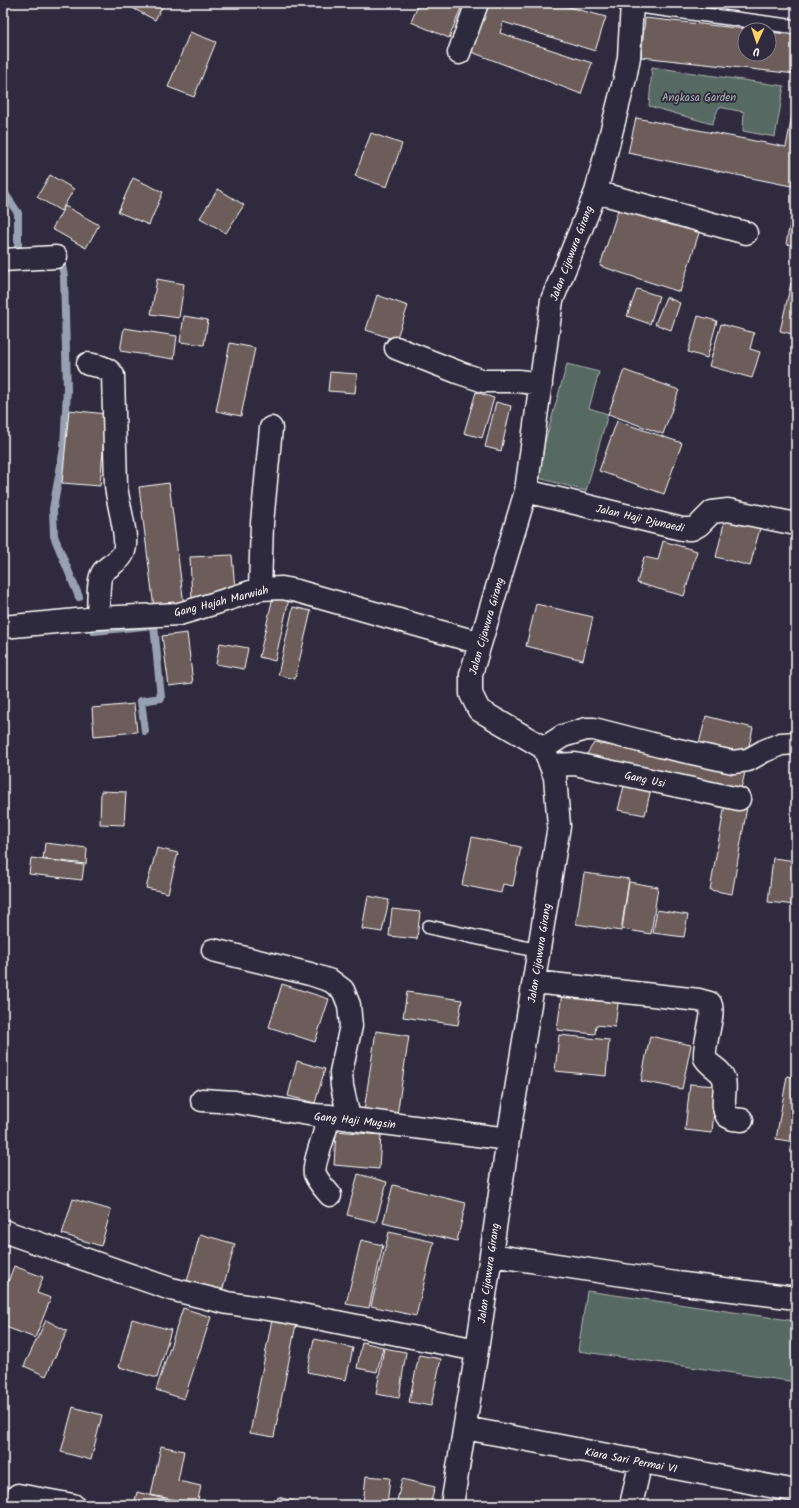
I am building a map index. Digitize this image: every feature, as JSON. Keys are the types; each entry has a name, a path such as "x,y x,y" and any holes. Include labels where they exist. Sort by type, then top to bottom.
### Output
{"street":[{"path":"459,53 477,3"},
{"name":"Jalan Cijawura Girang","path":"452,1505 477,1350 508,1139 559,826 555,777 548,757 479,710 471,694 471,674 526,491 552,300 596,192 625,78 629,57 629,4"},
{"path":"596,192 746,233"},
{"path":"3,260 56,257"},
{"path":"396,348 484,381 518,381 541,384"},
{"path":"88,364 106,368 113,375 117,500 126,540 124,552 120,558 107,568 100,577 98,618"},
{"path":"260,589 262,523 271,428"},
{"name":"Jalan Haji Djunaedi","path":"526,491 682,529 692,528 699,525 712,512 721,510 728,510 796,524"},
{"name":"Gang Hajah Marwiah","path":"3,627 98,618 179,614 260,589 282,588 480,643"},
{"path":"548,757 563,736 586,729 594,729 660,746 733,762 748,760 781,744 796,742"},
{"name":"Gang Usi","path":"548,757 738,799"},
{"path":"213,950 310,974 331,981 343,990 349,1005 351,1026 341,1072 342,1086 339,1117 328,1127 316,1164 315,1173 318,1180 330,1195"},
{"path":"534,982 668,996 710,1003 712,1006 712,1013 705,1048 705,1058 722,1074 724,1080 724,1105 727,1116 733,1119 742,1120"},
{"name":"Gang Haji Mugsin","path":"202,1100 235,1102 314,1115 508,1139"},
{"path":"3,1231 172,1290 228,1303 287,1312 477,1350"},
{"path":"491,1255 669,1282 796,1298"},
{"name":"Kiara Sari Permai VI","path":"465,1428 796,1491"},
{"path":"631,1505 641,1461"},
{"path":"18,1495 72,1505"}],"lane":[{"path":"629,4 796,27"},
{"path":"429,927 539,951"}],"green space":[{"name":"Angkasa Garden","path":"652,67 784,86 775,137 743,131 744,112 719,107 712,124 649,106"},
{"path":"567,364 599,372 589,408 608,414 586,491 535,477"},
{"path":"587,1291 796,1321 796,1382 578,1351"}],"building":[{"path":"123,3 164,3 155,20"},
{"path":"419,3 463,3 449,38 411,22"},
{"path":"485,3 554,3 606,17 595,51 503,22 500,33 592,63 581,94 469,51"},
{"path":"645,18 737,28 737,62 777,62 777,33 796,35 796,74 641,57"},
{"path":"190,32 216,42 194,97 168,87"},
{"path":"796,95 796,187 628,153 636,118 786,147"},
{"path":"371,133 402,144 387,187 355,176"},
{"path":"50,175 74,189 61,211 37,197"},
{"path":"133,178 163,192 149,225 118,212"},
{"path":"218,189 244,205 226,233 200,218"},
{"path":"796,192 796,246 786,244"},
{"path":"620,204 700,230 680,292 600,266"},
{"path":"65,206 99,225 86,248 52,229"},
{"path":"157,279 184,284 179,318 151,314"},
{"path":"791,283 796,284 796,335 780,331"},
{"path":"637,289 659,296 650,324 627,316"},
{"path":"377,295 408,306 396,340 366,330"},
{"path":"666,297 680,303 671,330 655,324"},
{"path":"184,316 208,320 204,345 180,342"},
{"path":"698,316 717,321 707,358 688,352"},
{"path":"721,324 754,333 750,349 760,352 752,378 709,366"},
{"path":"124,328 177,336 174,359 120,351"},
{"path":"230,343 255,348 241,416 216,411"},
{"path":"624,370 679,390 663,434 608,414"},
{"path":"330,372 357,374 355,393 328,391"},
{"path":"476,392 494,398 482,438 464,433"},
{"path":"496,402 511,406 501,451 485,447"},
{"path":"69,410 106,414 100,486 62,483"},
{"path":"617,421 682,443 664,494 599,471"},
{"path":"169,483 184,605 154,608 139,487"},
{"path":"725,519 760,528 750,566 716,557"},
{"path":"663,541 697,551 684,596 637,583 644,557 658,560"},
{"path":"232,555 235,589 192,600 190,557"},
{"path":"273,597 289,599 275,661 259,657"},
{"path":"536,604 593,617 583,660 526,646"},
{"path":"293,607 311,611 295,679 278,675"},
{"path":"187,633 193,683 169,686 162,636"},
{"path":"220,643 248,648 244,669 216,664"},
{"path":"134,704 137,732 94,736 92,708"},
{"path":"706,716 753,728 747,755 698,748"},
{"path":"594,743 746,768 741,789 586,755"},
{"path":"625,782 651,788 645,815 618,810"},
{"path":"101,791 126,792 124,825 100,824"},
{"path":"725,804 747,807 732,894 710,890"},
{"path":"472,837 521,847 513,886 503,884 501,893 462,885"},
{"path":"45,843 87,848 86,864 43,859"},
{"path":"157,848 178,853 168,893 146,888"},
{"path":"31,858 84,865 82,880 29,874"},
{"path":"773,858 796,861 796,905 768,902"},
{"path":"584,873 629,879 621,931 576,924"},
{"path":"629,882 658,887 651,934 622,929"},
{"path":"368,896 389,900 382,932 362,929"},
{"path":"392,909 420,912 417,939 389,936"},
{"path":"657,910 688,915 684,937 653,933"},
{"path":"282,984 329,999 315,1042 269,1027"},
{"path":"407,992 462,1000 458,1025 403,1017"},
{"path":"562,993 619,996 615,1027 596,1025 595,1034 557,1030"},
{"path":"376,1031 409,1036 397,1115 364,1110"},
{"path":"559,1035 609,1040 606,1076 555,1071"},
{"path":"650,1036 691,1045 682,1089 641,1081"},
{"path":"297,1061 325,1069 315,1103 288,1096"},
{"path":"787,1076 796,1078 795,1142 776,1139"},
{"path":"690,1084 716,1086 712,1133 685,1130"},
{"path":"336,1131 381,1135 379,1169 334,1165"},
{"path":"358,1174 387,1182 376,1222 347,1215"},
{"path":"393,1185 466,1203 457,1241 383,1223"},
{"path":"73,1199 111,1210 101,1246 62,1234"},
{"path":"389,1232 434,1242 416,1316 371,1306"},
{"path":"200,1234 235,1244 220,1299 185,1289"},
{"path":"361,1240 383,1245 369,1308 346,1304"},
{"path":"14,1266 43,1277 37,1293 51,1298 35,1338 3,1326 3,1295"},
{"path":"183,1308 211,1317 184,1399 156,1390"},
{"path":"273,1314 297,1319 274,1437 250,1433"},
{"path":"132,1319 171,1330 157,1378 119,1367"},
{"path":"46,1320 67,1331 46,1376 24,1366"},
{"path":"314,1339 353,1348 346,1380 307,1372"},
{"path":"362,1342 383,1347 377,1372 357,1368"},
{"path":"384,1348 406,1352 399,1398 376,1394"},
{"path":"419,1355 441,1359 431,1406 409,1402"},
{"path":"73,1407 102,1415 91,1460 61,1452"},
{"path":"161,1446 184,1451 178,1481 201,1486 197,1504 151,1495"},
{"path":"366,1476 390,1478 387,1505 363,1504"},
{"path":"402,1479 435,1487 430,1505 396,1505"},
{"path":"137,1492 173,1501 172,1505 134,1505"},
{"path":"3,1495 21,1499 19,1505 3,1505"},
{"path":"278,1497 309,1505 276,1505"}],"waterway":[{"path":"3,191 18,213 18,255 21,255"},
{"path":"60,256 64,276 67,389 64,448 53,509 54,536 79,597"},
{"path":"94,631 154,625 161,698 141,701 145,731"}]}
